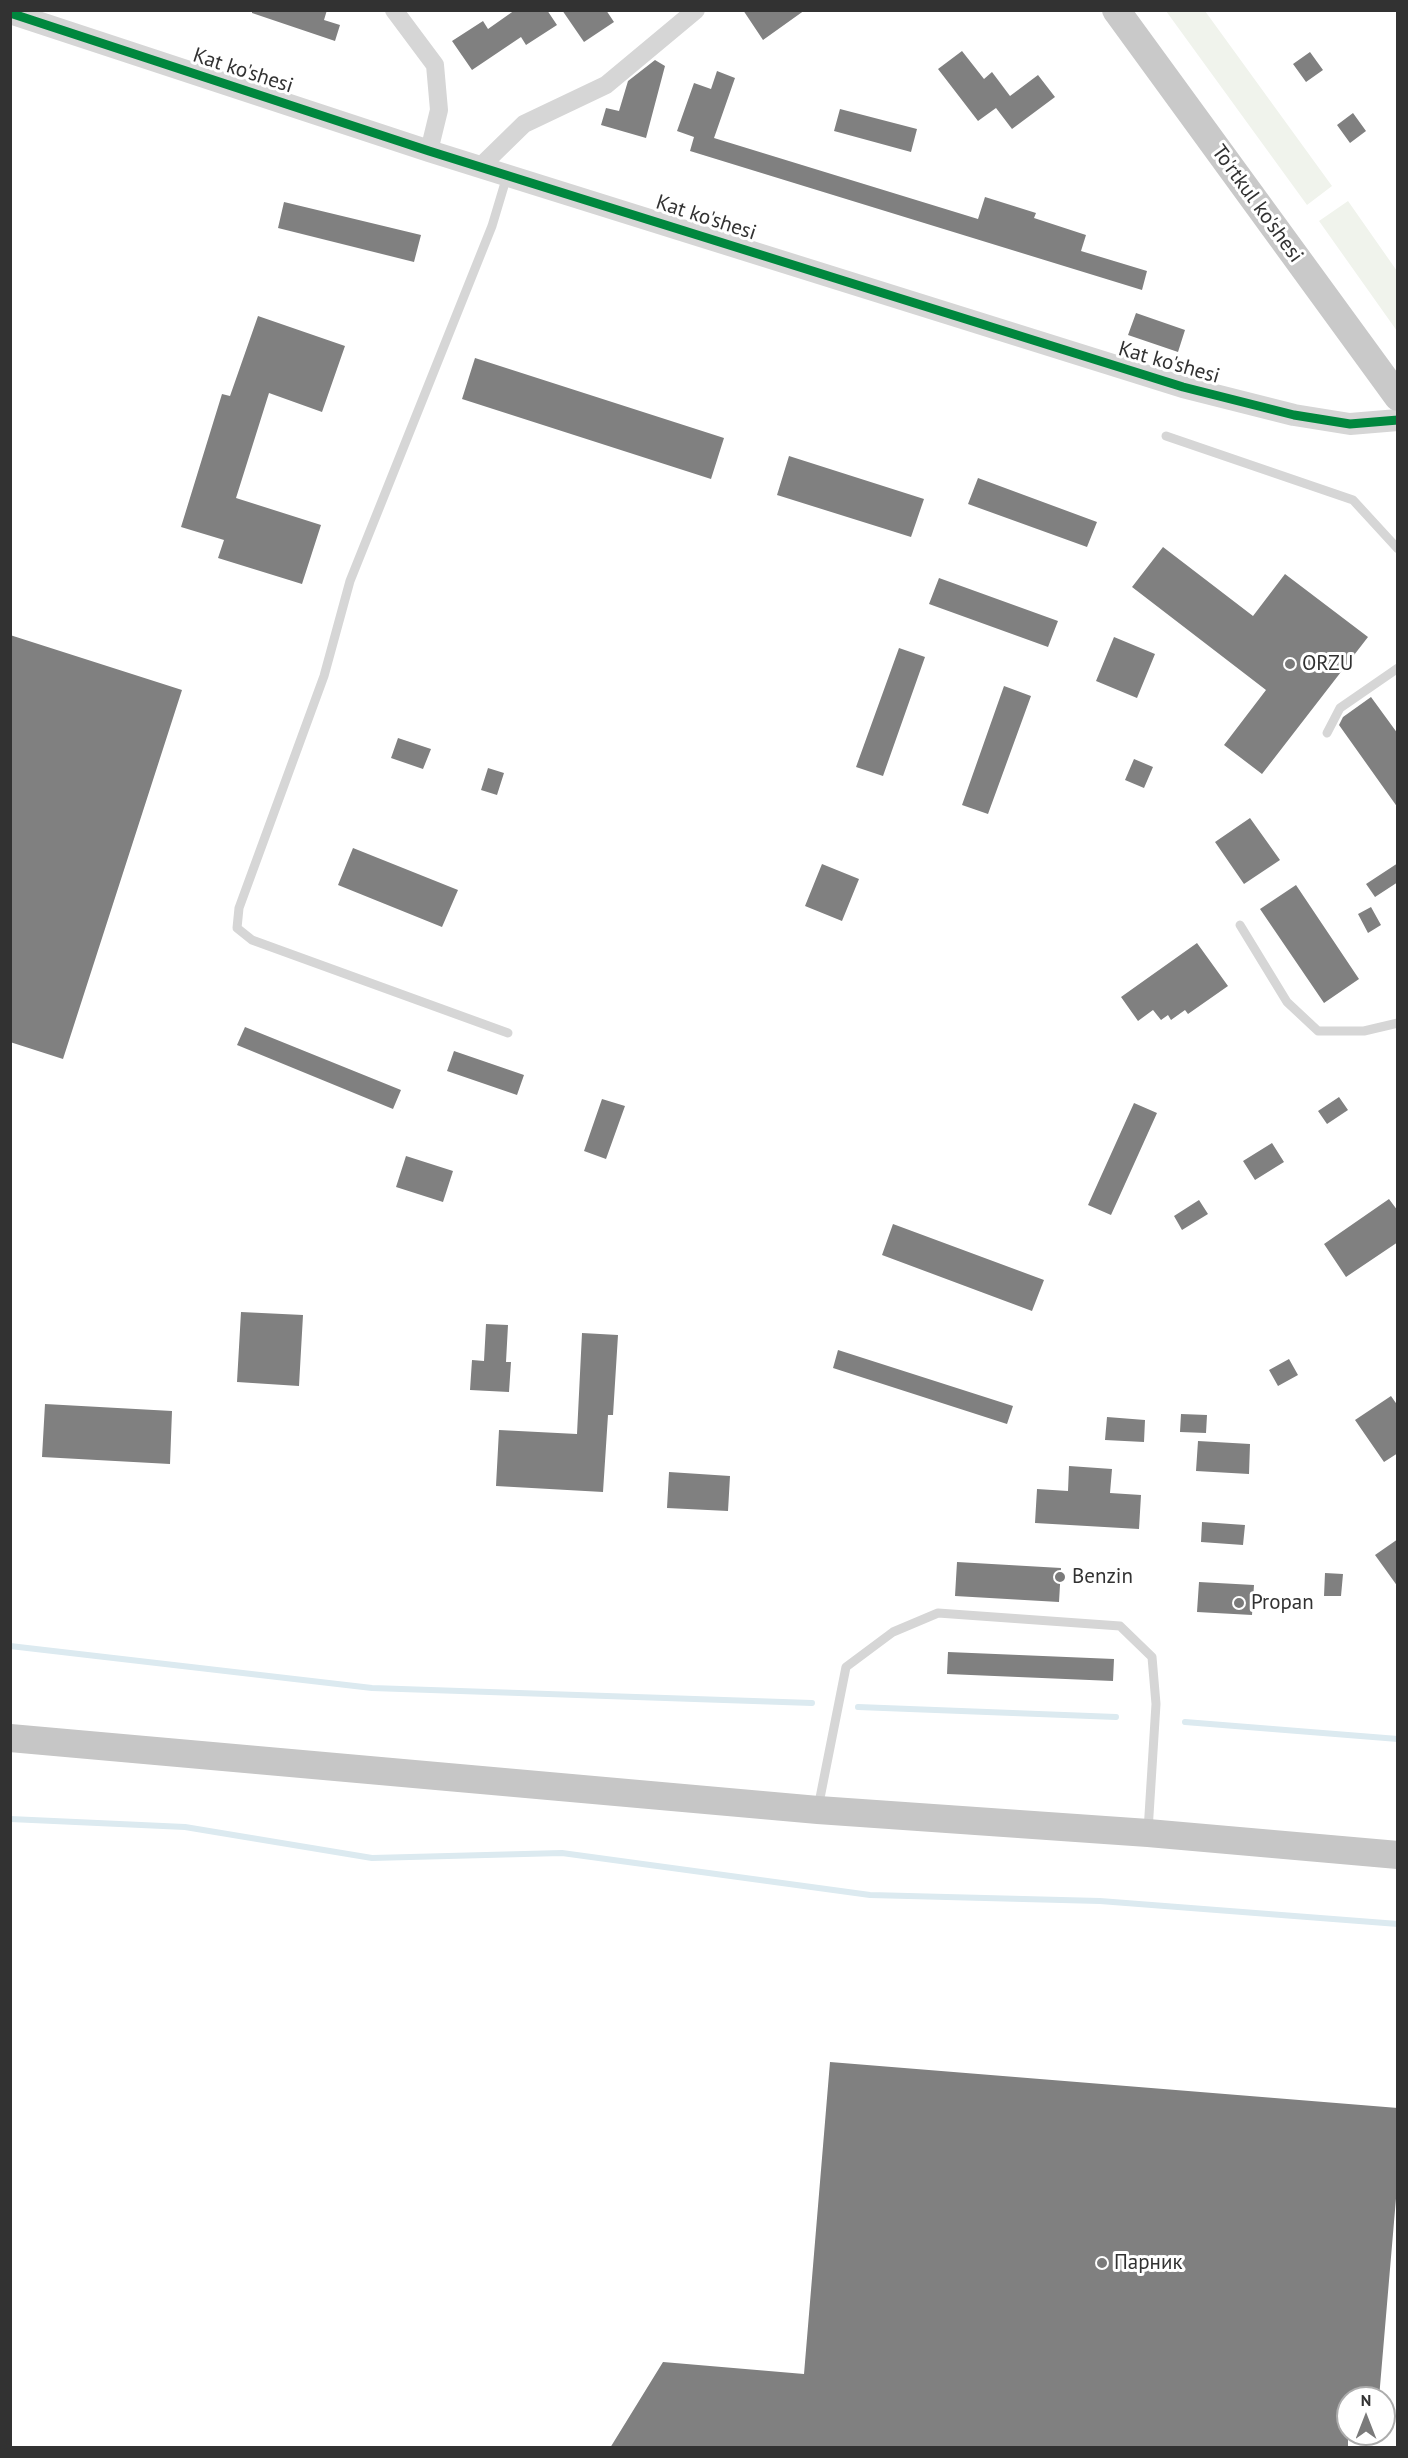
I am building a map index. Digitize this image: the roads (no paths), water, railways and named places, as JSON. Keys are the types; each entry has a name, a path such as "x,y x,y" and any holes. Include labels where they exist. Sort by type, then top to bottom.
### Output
{"highway":[{"path":"10,1738 818,1810 1148,1833 1398,1855"}],"main road":[{"name":"To'rtkul ko'shesi","path":"1116,10 1398,397"}],"street":[{"path":"394,10 435,65 439,110 429,151"},
{"name":"Kat ko'shesi","path":"10,13 429,151 1183,387 1294,415 1350,424 1398,420"},
{"path":"481,166 524,124 606,85 684,14"}],"lane":[{"path":"508,174 492,226 350,581 324,676 238,908 237,928 252,940 508,1033"},
{"path":"1166,436 1353,500 1398,549"},
{"path":"1327,733 1340,708 1398,668"},
{"path":"1240,925 1287,1002 1318,1031 1364,1031 1398,1023"},
{"path":"818,1810 846,1667 893,1632 938,1613 1120,1626 1152,1657 1156,1704 1148,1833"}],"waterway":[{"path":"10,1646 372,1688 812,1703"},
{"path":"858,1707 1116,1717"},
{"path":"1185,1722 1398,1739"},
{"path":"10,1819 185,1827 372,1858 562,1853 870,1895 1100,1901 1398,1924"}],"place":[{"name":"ORZU","path":"1290,664"},
{"name":"Benzin","path":"1060,1577"},
{"name":"Propan","path":"1239,1603"},
{"name":"Парник","path":"1102,2263"}]}
